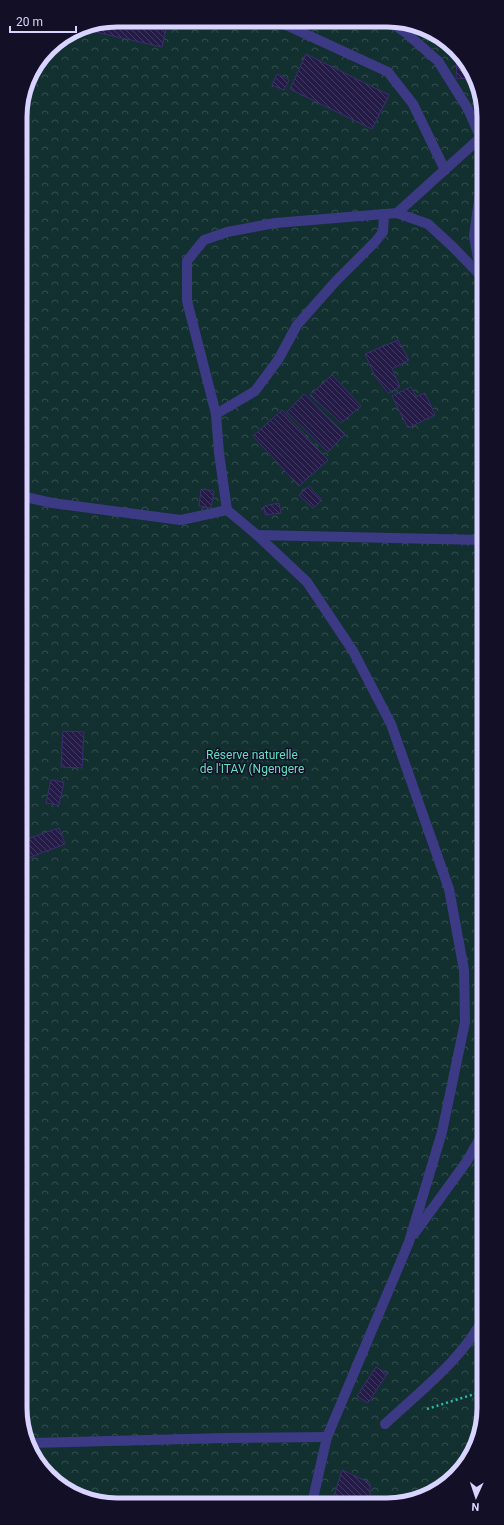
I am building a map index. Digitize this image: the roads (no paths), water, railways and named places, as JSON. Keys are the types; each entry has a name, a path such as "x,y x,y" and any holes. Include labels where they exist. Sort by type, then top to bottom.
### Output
{"street":[{"path":"290,27 388,72 413,104 445,170"},
{"path":"399,28 438,61 468,109 477,131"},
{"path":"397,214 477,141"},
{"path":"313,1498 327,1437 409,1242 442,1132 465,1022 464,970 449,889 391,724 353,651 307,582 257,535 227,510 219,454 216,414 187,301 187,261 204,240 227,232 275,223 397,214 428,224 453,246 477,272"},
{"path":"216,414 256,391 278,360 297,325 336,281 383,232 384,215"},
{"path":"477,217 474,236 477,252"},
{"path":"27,497 52,503 181,520 227,510"},
{"path":"257,535 477,540"},
{"path":"409,1242 477,1144"},
{"path":"385,1424 450,1363 477,1329"},
{"path":"34,1443 327,1437"}],"park label":[{"name":"Réserve naturelle de l'ITAV (Ngengere","path":"252,762"}]}
